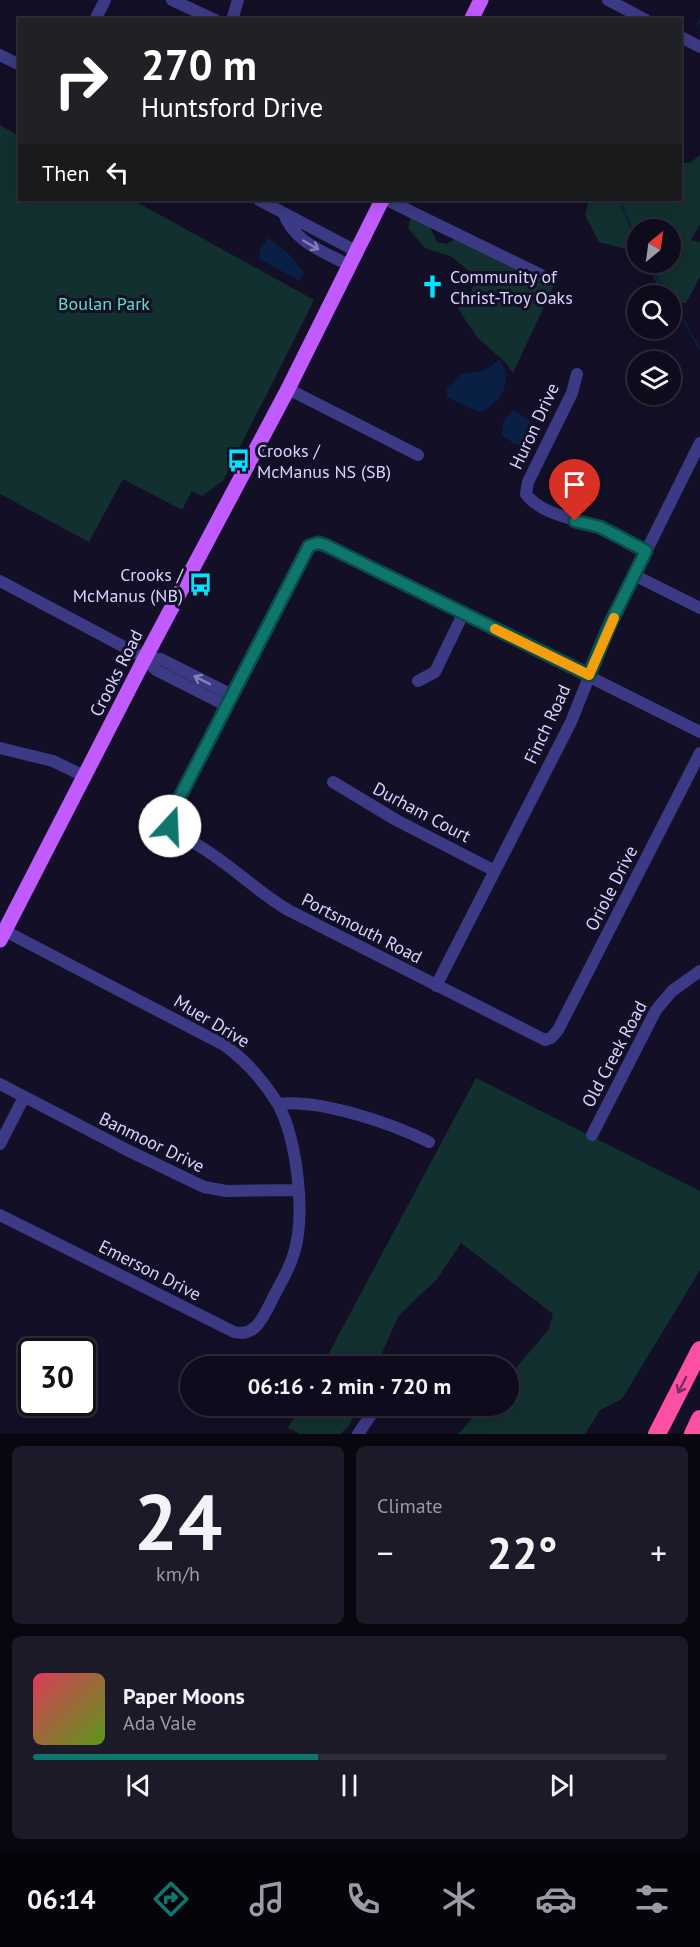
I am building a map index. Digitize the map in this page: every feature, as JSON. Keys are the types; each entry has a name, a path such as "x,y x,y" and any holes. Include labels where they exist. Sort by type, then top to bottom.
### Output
{"highway":[{"path":"657,1434 700,1350"},
{"path":"693,1434 700,1419"}],"main road":[{"path":"472,18 481,0"},
{"name":"Crooks Road","path":"2,935 145,658 288,389 381,201"}],"street":[{"path":"96,18 105,0"},
{"path":"172,0 211,18"},
{"path":"233,18 238,0"},
{"path":"608,0 642,18"},
{"path":"682,38 700,47"},
{"path":"0,55 18,64"},
{"path":"261,201 284,213 288,225 298,237 352,258"},
{"path":"389,201 541,275"},
{"name":"Huron Drive","path":"577,374 572,393 528,482 526,494 535,503 567,518 600,527 646,551"},
{"path":"288,389 418,455"},
{"name":"Finch Road","path":"436,986 571,722 589,675 634,575 700,443"},
{"path":"0,581 145,658 162,659 230,701 307,550 313,544 325,545 700,732"},
{"path":"634,575 700,608"},
{"path":"418,681 435,672 463,614"},
{"name":"Portsmouth Road","path":"230,701 170,816 170,826 176,833 221,860 279,905 542,1039 551,1038"},
{"path":"0,748 53,761 84,776"},
{"name":"Oriole Drive","path":"551,1038 558,1030 700,753"},
{"name":"Durham Court","path":"333,782 396,820 495,871"},
{"name":"Muer Drive","path":"2,935 224,1045 251,1066 266,1083 283,1113 294,1151 298,1190 298,1227 294,1252 273,1299"},
{"name":"Old Creek Road","path":"592,1135 656,1010 672,990 700,971"},
{"name":"Banmoor Drive","path":"0,1084 204,1187 226,1191 298,1190"},
{"path":"0,1144 24,1097"},
{"path":"278,1104 298,1103 346,1113 380,1122 429,1142"},
{"name":"Emerson Drive","path":"0,1215 234,1332 245,1333 255,1329 273,1299"},
{"path":"358,1434 370,1416"}],"green space":[{"name":"Boulan Park","path":"0,125 18,135 18,201 135,201 314,300 223,481 202,496 192,491 182,510 123,479 89,542 0,494"},
{"path":"700,155 700,224 691,240 700,242 700,277 686,303 681,303 681,285 658,285 651,273 681,273 681,219 627,219 627,249 599,242 585,215 589,201 682,201 682,163 690,163"},
{"path":"411,215 428,223 437,242 446,244 458,238 528,273 555,283 513,373 505,362 477,337 458,309 471,293 476,277 452,257 425,248 408,228"},
{"path":"476,1078 700,1191 700,1270 622,1399 600,1410 585,1434 458,1434 474,1416 519,1416 519,1364 549,1329 553,1314 461,1243 437,1279 399,1315 381,1356 327,1356"},
{"path":"295,1416 354,1416 349,1426 340,1434 300,1434 288,1428"}],"water":[{"path":"268,238 288,253 304,273 300,281 259,259 261,247"},
{"path":"499,359 504,367 506,383 494,404 479,412 447,397 447,388 461,374 477,372"},
{"path":"514,411 530,421 531,427 523,446 502,436 504,422"}],"waterway":[{"path":"697,25 700,21"},
{"path":"620,201 627,219"},
{"path":"654,273 662,285"},
{"path":"681,317 700,349"}],"slow traffic":[{"path":"495,629 589,675 614,618"}],"place":[{"name":"Community of Christ-Troy Oaks","path":"432,286"},
{"name":"Crooks / McManus NS (SB)","path":"239,460"},
{"name":"Crooks / McManus (NB)","path":"201,584"}],"route":[{"path":"170,826 170,816 309,546 318,543 325,545 589,675 611,622 646,551 600,527 575,521"}]}
